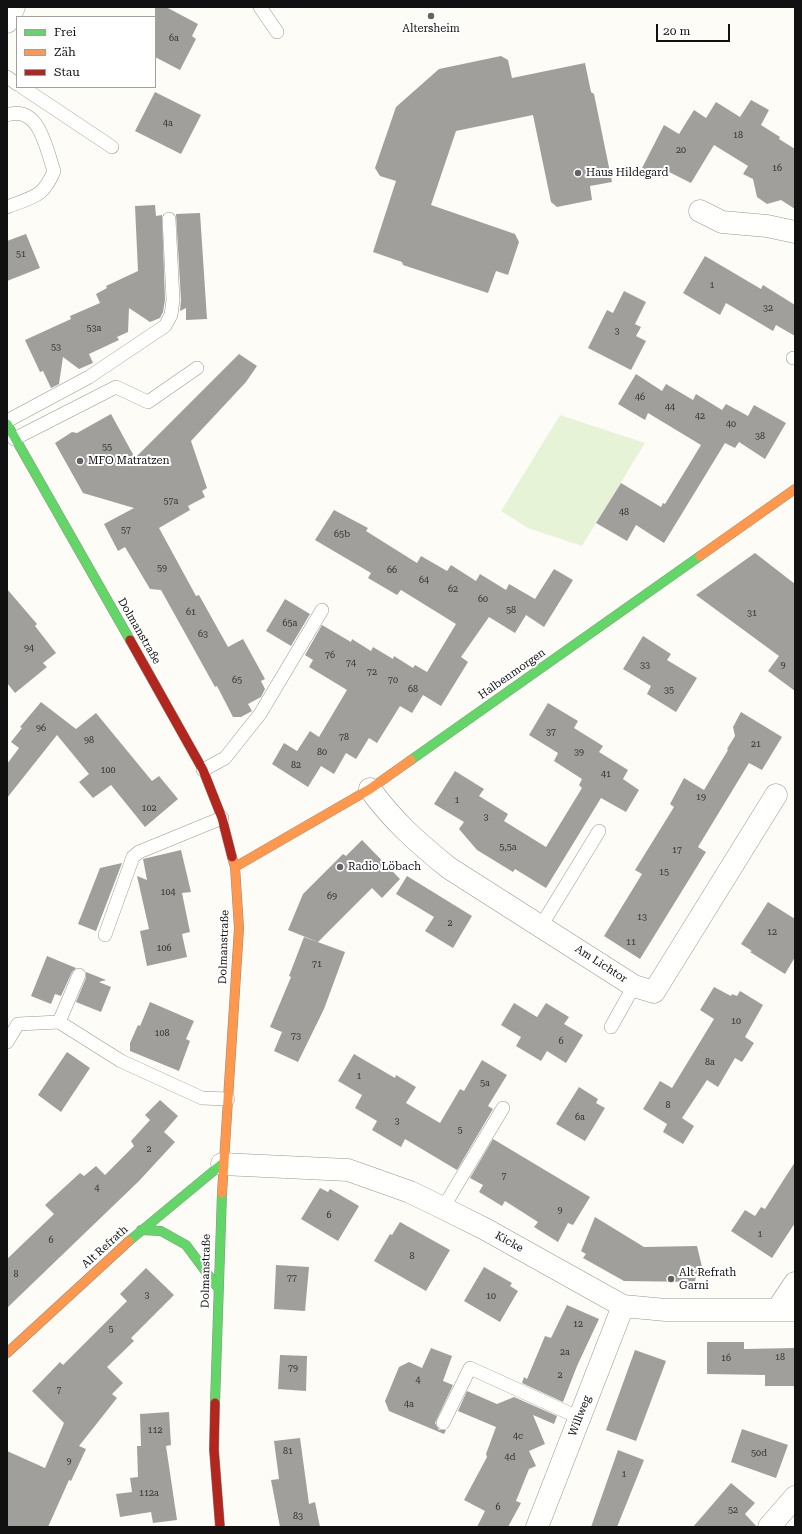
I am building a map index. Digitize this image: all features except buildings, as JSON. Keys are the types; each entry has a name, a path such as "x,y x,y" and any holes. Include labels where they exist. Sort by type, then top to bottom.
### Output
{"main road":[{"name":"Dolmanstraße","path":"7,424 14,439 203,770 222,818 235,867 239,928 228,1099 222,1164 214,1450 220,1527"},
{"name":"Halbenmorgen","path":"235,867 370,789 795,489"},
{"name":"Alt Refrath","path":"7,1353 141,1230 222,1164"},
{"path":"141,1230 161,1231 186,1246 218,1288"}],"street":[{"path":"7,22 14,7"},
{"path":"700,211 722,222 767,226 795,232"},
{"name":"Am Lichtor","path":"370,789 382,806 423,847 449,868 634,986 654,992 776,795"},
{"name":"Kicke","path":"222,1164 348,1170 410,1192 443,1208 485,1229 623,1306 666,1310 786,1310"},
{"path":"786,1310 795,1283"},
{"name":"Willweg","path":"537,1527 623,1306"},
{"path":"769,1527 795,1497"}],"lane":[{"path":"260,7 277,32"},
{"path":"7,77 16,83"},
{"path":"24,88 112,147"},
{"path":"7,115 16,112 29,116 36,124 54,171 49,185 40,195 7,207"},
{"path":"7,421 89,377 165,326 170,315 173,300 169,220"},
{"path":"14,439 116,387 148,402 197,368"},
{"path":"203,770 225,758 260,714 322,610"},
{"path":"105,935 133,857 139,852 222,818"},
{"path":"540,926 599,831"},
{"path":"59,1022 79,975"},
{"path":"611,1027 634,986"},
{"path":"7,1042 18,1024 59,1022 121,1061 202,1098 228,1099"},
{"path":"443,1208 503,1108"},
{"path":"443,1423 470,1368 580,1418"}],"green space":[{"path":"560,415 645,443 582,546 528,528 501,511"}],"traffic: fast":[{"path":"7,424 130,640"},
{"path":"411,760 700,556"},
{"path":"129,1241 222,1164"},
{"path":"215,1403 222,1193"},
{"path":"141,1230 161,1231 186,1245 218,1288"}],"traffic: slow":[{"path":"700,556 795,489"},
{"path":"235,867 370,789 411,760"},
{"path":"222,1193 239,928 235,867 232,857"},
{"path":"7,1353 129,1241"}],"traffic: jam":[{"path":"130,640 203,770 222,818 232,857"},
{"path":"215,1403 214,1450 220,1527"}],"place":[{"name":"Altersheim","path":"431,16"},
{"name":"Haus Hildegard","path":"578,173"},
{"name":"MFO Matratzen","path":"80,461"},
{"name":"Radio Löbach","path":"340,867"},
{"name":"Alt Refrath Garni","path":"671,1279"}]}
